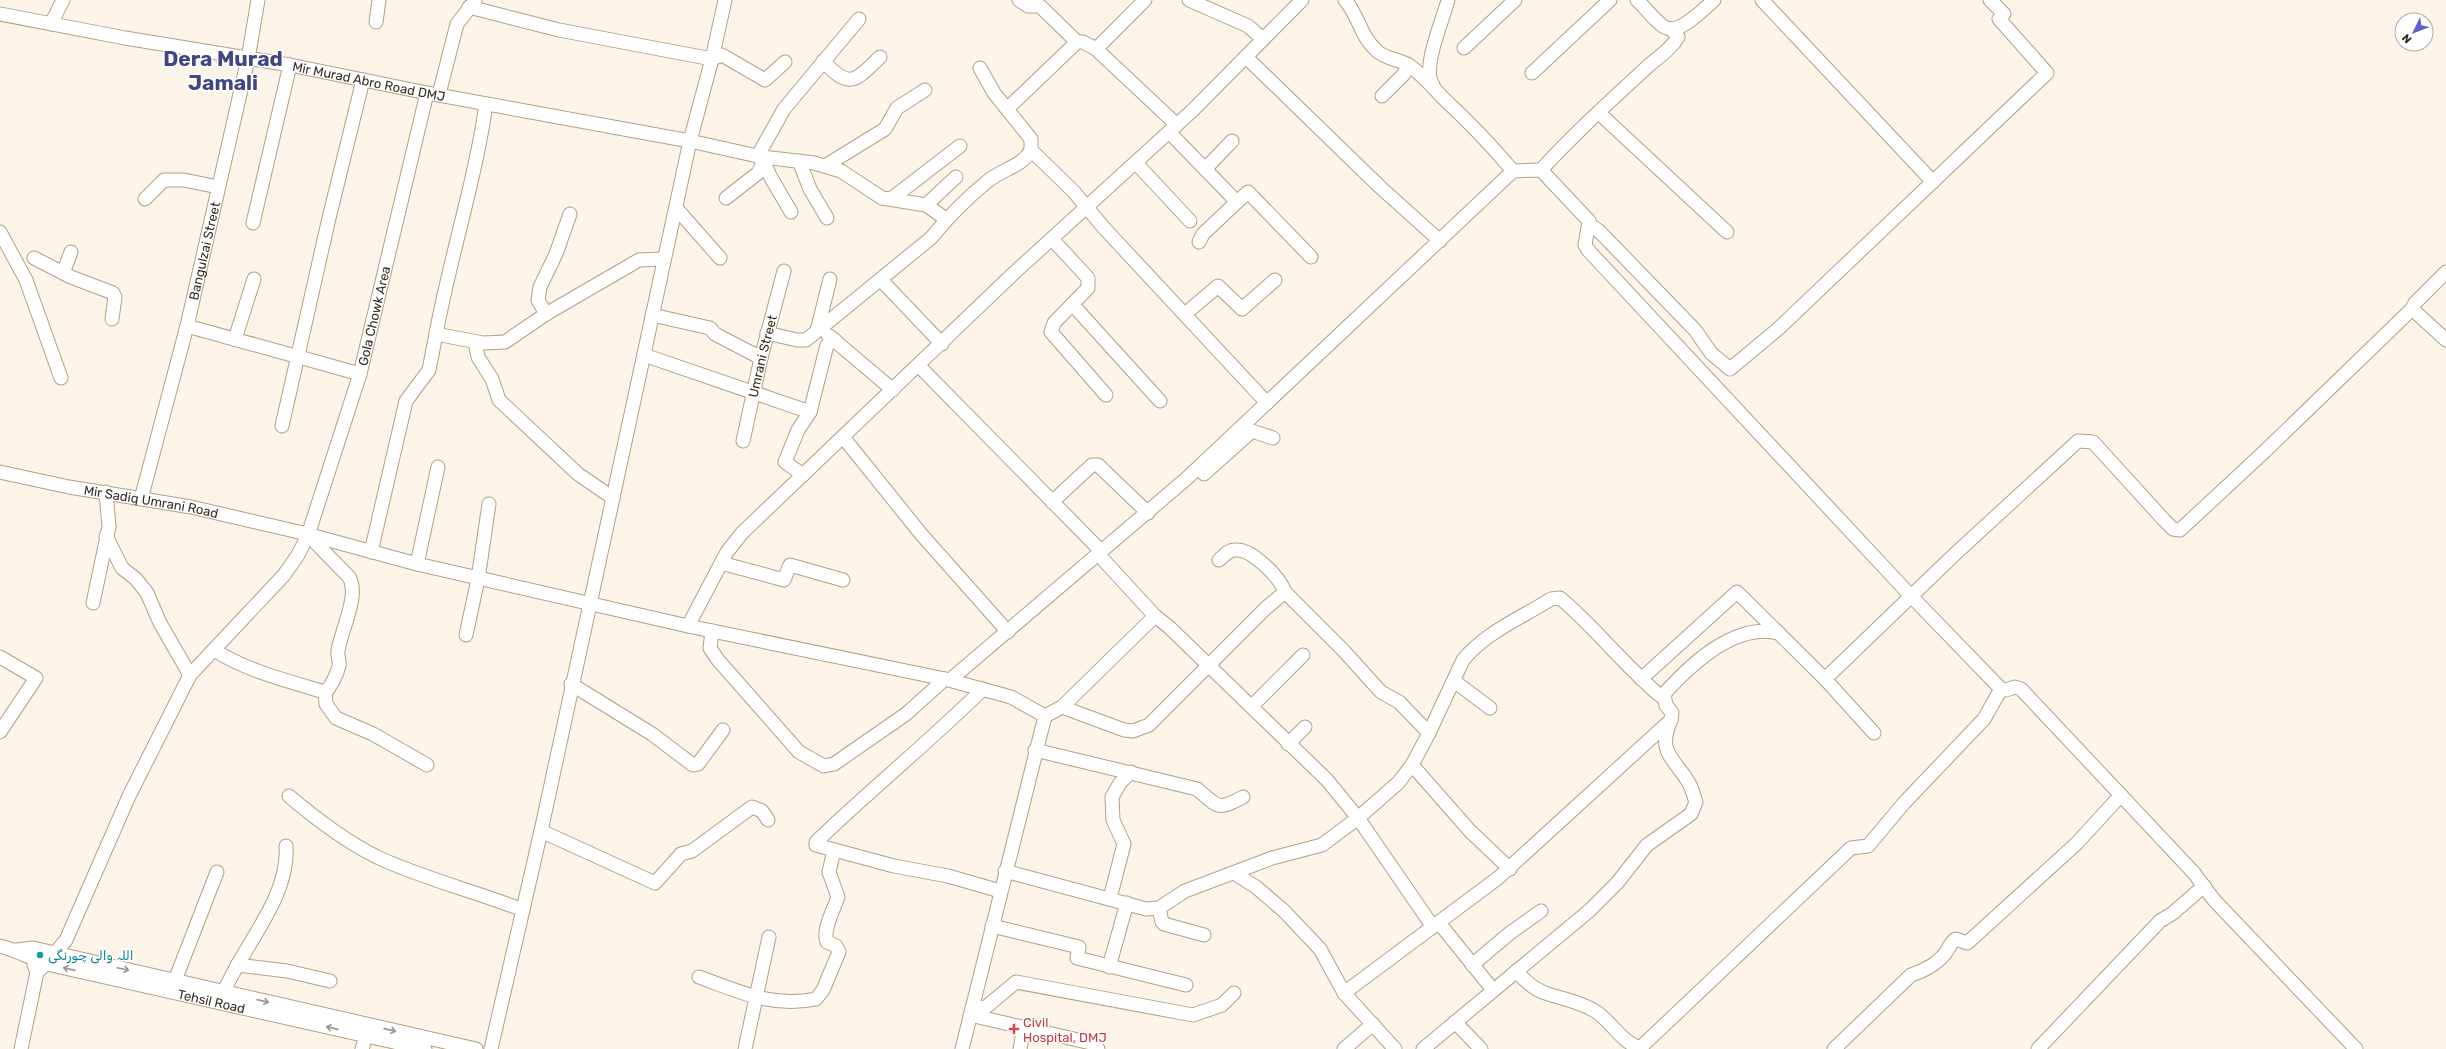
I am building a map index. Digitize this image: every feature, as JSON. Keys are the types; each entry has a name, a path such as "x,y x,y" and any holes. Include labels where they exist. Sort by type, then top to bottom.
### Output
{"street":[{"path":"51,24 64,0"},
{"name":"Bangulzai Street","path":"141,499 187,326 248,59 259,0"},
{"path":"376,22 380,0"},
{"path":"491,1049 541,831 571,684 613,498 690,141 712,59 725,0"},
{"path":"1019,0 1028,6 1040,6 1077,42"},
{"path":"1096,49 1145,0"},
{"path":"688,626 721,563 742,533 1052,239 1173,128 1302,0"},
{"path":"1344,0 1358,20 1365,38 1377,51 1386,58 1408,65 1467,120 1513,171"},
{"path":"1448,0 1429,67 1429,79 1465,115 1495,140 1511,158 1513,171"},
{"path":"1464,48 1515,0"},
{"path":"1532,73 1610,0"},
{"path":"712,632 710,648 718,660 798,752 824,766 834,764 906,714 1008,632 1099,552 1148,513 1513,171 1541,170 1599,113 1674,44 1678,37 1671,29 1666,28 1637,0"},
{"path":"1671,29 1695,18 1714,0"},
{"path":"1762,0 1933,182"},
{"path":"1588,232 1599,231 1695,330 1711,353 1730,369 1778,329 2047,73 1999,19 2004,14 1990,0"},
{"path":"1195,1 1248,26 1263,39"},
{"path":"473,4 559,30 712,59 722,55 765,80 785,62"},
{"name":"Gola Chowk Area","path":"46,963 66,940 129,796 190,675 284,575 298,555 360,374 433,94 458,24 473,4"},
{"name":"Mir Murad Abro Road DMJ","path":"0,14 248,59 290,65 433,94 690,141 762,157 799,161 825,166 855,178 868,190 882,198 926,205"},
{"path":"791,212 770,176 762,157 761,150 784,109 859,19"},
{"path":"1007,109 1077,42 1083,42 1096,49 1173,128 1205,169 1237,202"},
{"path":"823,61 841,79 849,80 865,71 880,57"},
{"path":"1246,57 1320,131 1440,240"},
{"path":"253,223 290,65"},
{"path":"1382,96 1404,74 1408,65"},
{"path":"767,333 797,340 806,340 931,238 946,219 990,179 1027,157 1031,150 1031,139 994,94 980,68"},
{"path":"282,426 299,356 328,218 363,80"},
{"path":"825,166 885,129 897,108 925,90"},
{"path":"371,552 406,401 429,370 446,278 480,143 486,104"},
{"path":"1599,113 1727,232"},
{"path":"1205,169 1232,141"},
{"path":"892,199 960,146"},
{"path":"1031,150 1074,192 1086,208 1267,403"},
{"path":"726,198 758,173 762,157"},
{"path":"799,161 810,189 828,218"},
{"path":"1136,163 1190,221"},
{"path":"1541,170 1583,215 1588,232 1588,250 1910,595 2007,689 2021,689 2356,1049"},
{"path":"946,219 926,205 956,177"},
{"path":"145,199 164,180 184,180 218,188"},
{"path":"1199,242 1203,234 1248,192 1311,257"},
{"path":"676,208 720,258"},
{"path":"546,314 538,300 540,287 556,254 570,214"},
{"path":"0,232 26,280 61,378"},
{"path":"1052,239 1088,278 1088,288 1054,323 1051,332 1106,395"},
{"path":"63,273 71,252"},
{"path":"34,258 63,273 115,294 112,319"},
{"path":"436,334 491,344 505,342 546,314 639,260 664,260"},
{"name":"Umrani Street","path":"743,441 767,333 784,272"},
{"path":"1825,679 1910,595 2078,441 2093,442 2164,520 2173,528 2180,530 2263,453 2412,309 2415,303 2446,272"},
{"path":"235,339 254,279"},
{"path":"819,330 830,279"},
{"path":"881,280 942,344"},
{"path":"1185,314 1218,286 1242,309 1275,280"},
{"path":"1072,304 1160,401"},
{"path":"2412,309 2446,340"},
{"path":"652,315 710,328 715,334 761,358"},
{"path":"187,326 360,374"},
{"path":"819,330 834,340 893,390"},
{"path":"803,475 785,462 798,430 810,412 827,345 834,340"},
{"path":"475,342 478,356 492,379 499,400 578,474 613,498"},
{"path":"644,355 753,394 810,412"},
{"path":"919,366 1052,502 1099,552 1155,616 1169,626 1208,666 1252,706 1288,744 1327,780 1358,818 1436,925 1493,990"},
{"path":"1194,471 1201,477 1252,431 1273,438"},
{"path":"843,437 921,534 1008,632"},
{"path":"1052,502 1092,466 1098,466 1148,513"},
{"path":"417,564 438,467"},
{"name":"Mir Sadiq Umrani Road","path":"0,472 191,508 305,534 478,579 589,602 712,632 948,679 1011,697 1045,716"},
{"path":"93,603 109,515 106,492"},
{"path":"466,635 478,579 489,504"},
{"path":"305,534 353,584 350,604 337,652 340,665 330,688 325,692"},
{"path":"106,536 122,568 136,579 147,593 160,623 190,675"},
{"path":"1219,560 1229,551 1236,549 1246,552 1265,566 1283,586 1285,592 1343,650 1381,692 1399,702 1429,733"},
{"path":"721,563 784,580 790,565 843,580"},
{"path":"1062,707 1110,725 1133,731 1149,725 1266,608 1285,592"},
{"path":"1641,679 1737,592 1825,679 1874,733"},
{"path":"1005,871 1127,902 1146,909 1159,908 1185,891 1272,858 1322,845 1358,818 1398,783 1412,765 1429,733 1463,660 1490,635 1551,599 1560,598 1578,612 1620,659 1664,698 1672,713 1671,720 1665,733 1665,744 1669,758 1691,787 1696,802 1691,814 1647,845 1617,883 1589,911 1423,1049"},
{"path":"962,1049 1035,750 1045,716 1062,707 1155,616"},
{"path":"1664,698 1664,694 1702,656 1725,642 1754,632 1768,630 1779,633"},
{"path":"214,650 236,662 325,692"},
{"path":"1252,706 1303,654"},
{"path":"0,657 36,678 0,732"},
{"path":"1454,681 1490,708"},
{"path":"571,684 652,734 693,765 698,764 723,730"},
{"path":"1516,971 1527,982 1545,993 1563,997 1596,1011 1625,1039 1640,1048 1850,848 1868,846 1904,803 1984,719 2007,689"},
{"path":"983,690 816,842 817,846 894,866 948,876 1000,891"},
{"path":"325,692 326,704 336,718 373,734 427,766"},
{"path":"1344,993 1510,869 1671,720"},
{"path":"1288,744 1305,728"},
{"path":"1035,750 1197,789 1218,806 1225,807 1243,797"},
{"path":"1412,765 1470,831 1510,869"},
{"path":"1110,898 1124,844 1113,820 1112,797 1120,783 1131,772"},
{"path":"1834,1049 1911,976 1924,971 1940,958 1948,949 1950,943 1956,939 1967,943 1971,940 2077,843 2121,795"},
{"path":"289,796 319,821 376,856 424,876 523,910"},
{"path":"541,831 655,883 681,854 692,851 752,807 762,811 768,820"},
{"path":"222,997 237,965 280,888 287,862 286,846"},
{"path":"699,977 757,997 781,1003 816,999 823,990 839,952 836,946 827,942 826,939 828,923 838,897 828,872 834,850"},
{"path":"172,986 217,872"},
{"path":"1234,873 1256,887 1284,911 1320,949 1344,993 1396,1049"},
{"path":"2038,1049 2160,921 2173,913 2204,886"},
{"path":"1109,967 1127,902"},
{"path":"1159,908 1162,922 1164,924 1204,935"},
{"path":"1472,965 1510,933 1541,911"},
{"path":"992,926 1079,947 1077,958 1186,985"},
{"path":"745,1049 769,937"},
{"path":"0,946 32,954 46,963 172,986 476,1049"},
{"path":"32,954 46,963"},
{"path":"21,1049 46,963"},
{"path":"237,965 287,971 330,981"},
{"path":"971,1012 986,1007 1016,982 1193,1015 1222,1005 1234,993"},
{"name":"Tehsil Road","path":"222,997 366,1036 425,1049"},
{"path":"971,1012 1024,1028 1091,1043 1098,1049"},
{"path":"1456,1022 1481,1049"},
{"path":"1344,1049 1373,1024"},
{"path":"1020,1049 1024,1028"},
{"path":"362,1049 366,1036"}],"place":[{"name":"اللہ والی چورنگی","path":"40,955"},
{"name":"Civil Hospital, DMJ","path":"1014,1029"}],"district":[{"name":"Dera Murad Jamali","path":"223,70"}]}
